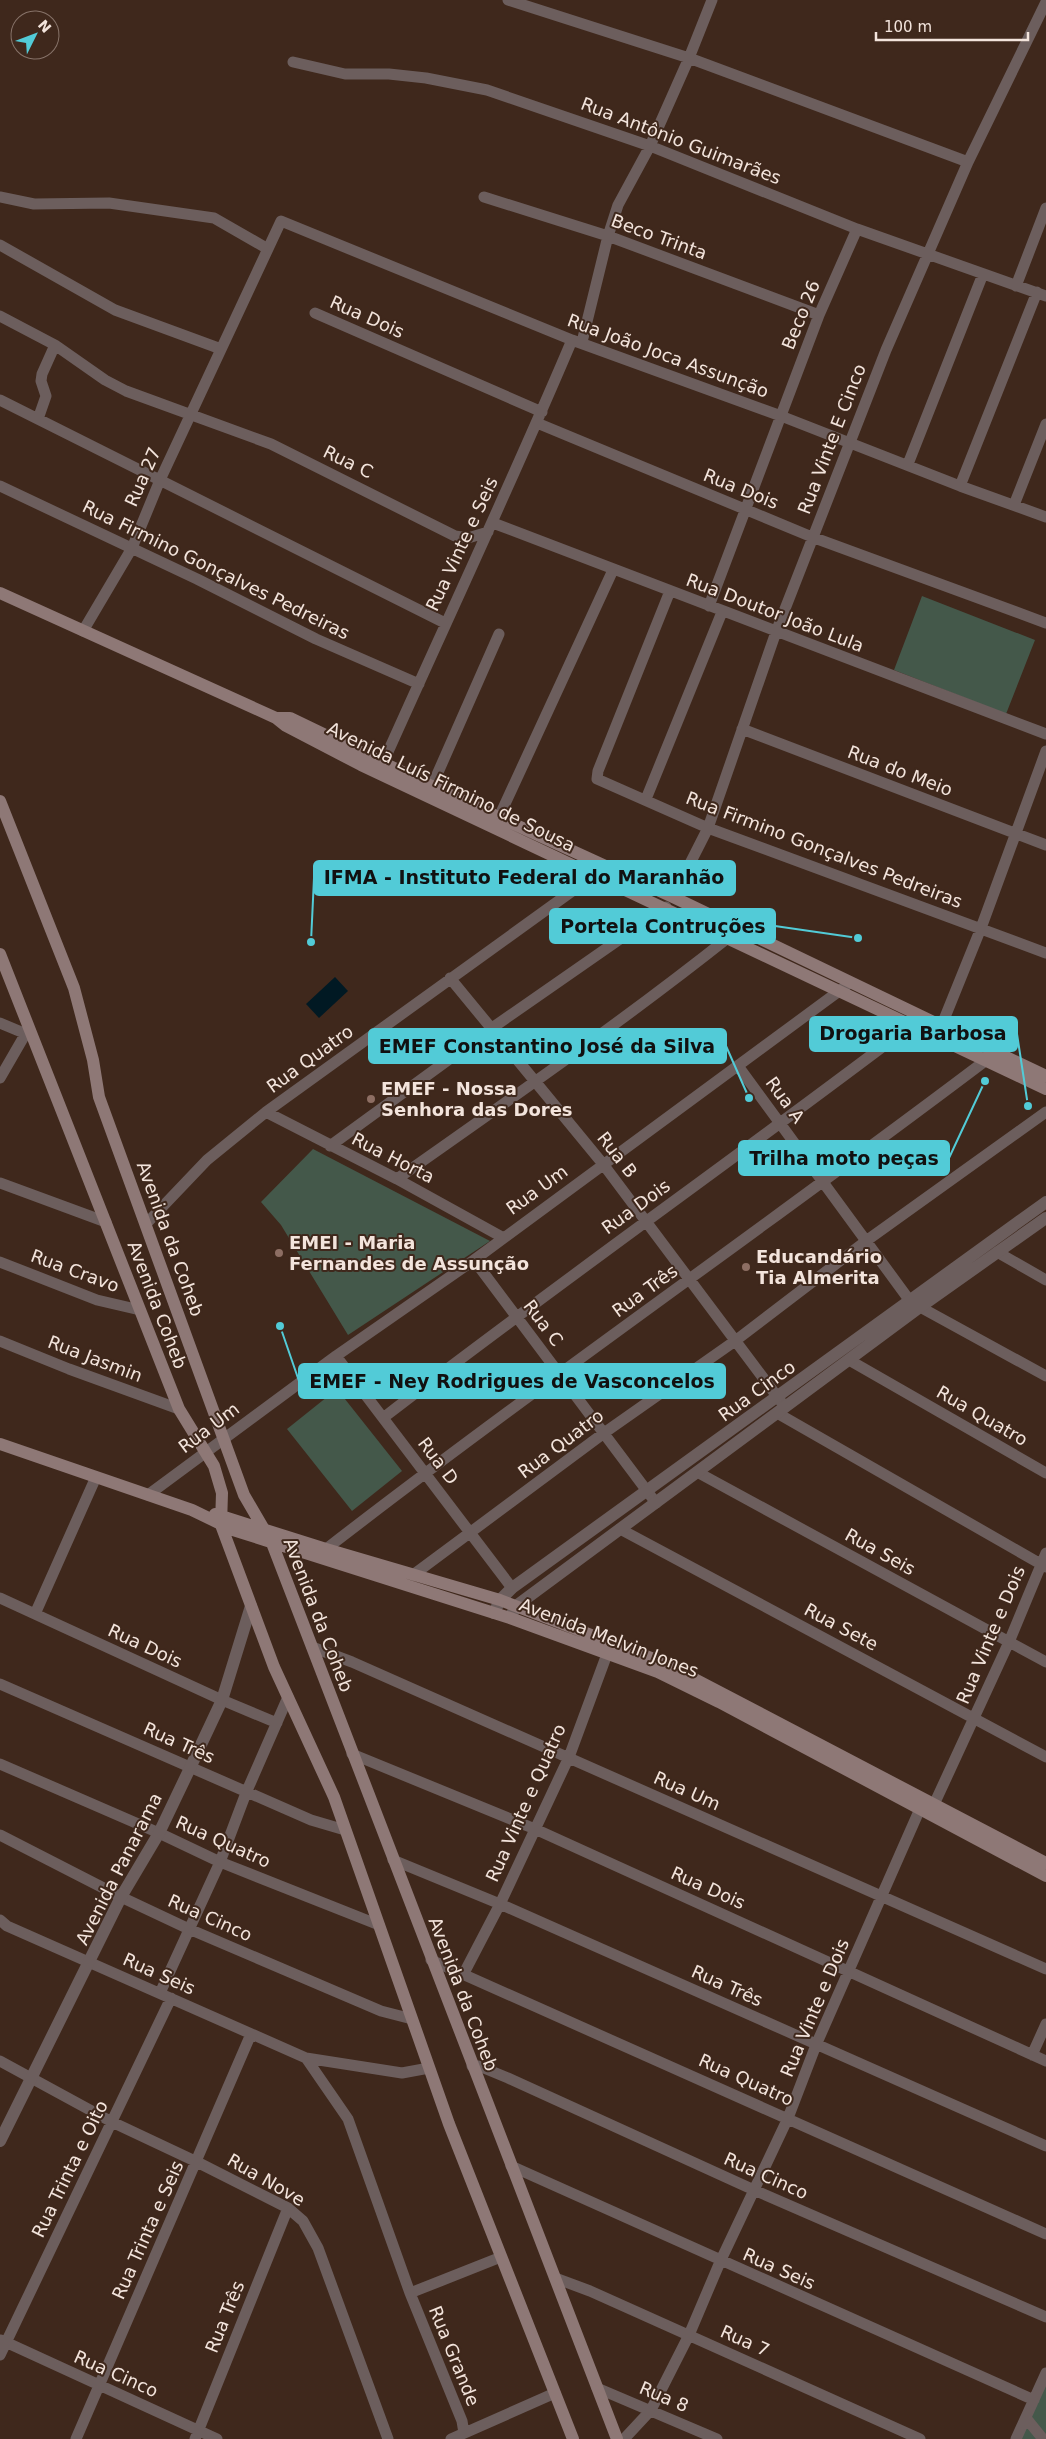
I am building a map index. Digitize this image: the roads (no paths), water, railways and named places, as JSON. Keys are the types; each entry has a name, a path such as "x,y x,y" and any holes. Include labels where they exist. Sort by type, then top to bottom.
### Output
{"main road":[{"name":"Avenida Luís Firmino de Sousa","path":"0,593 276,718 286,726 361,764 482,815 499,817 606,867 670,902 729,938 838,992 1046,1089"},
{"name":"Avenida Luís Firmino de Sousa","path":"276,718 290,718 432,786 594,876 670,902 849,983 1046,1076"},
{"name":"Avenida da Coheb","path":"0,801 74,988 100,1097 244,1495 272,1543 617,2439"},
{"name":"Avenida Coheb","path":"0,954 29,1035 106,1222 178,1409 206,1452 219,1479 222,1494 221,1520 274,1667 288,1697"},
{"name":"Avenida Melvin Jones","path":"0,1444 221,1520 272,1543 609,1648"},
{"name":"Avenida Melvin Jones","path":"221,1520 264,1529 516,1606 609,1648 1046,1863"},
{"path":"288,1697 334,1797 429,2068 573,2439"},
{"name":"Avenida Melvin Jones","path":"927,1806 1046,1876"}],"street":[{"path":"508,0 689,58 968,162"},
{"name":"Rua Vinte e Seis","path":"383,763 540,417 578,341 618,205 650,146 689,58 712,0"},
{"name":"Rua Vinte E Cinco","path":"670,902 708,828 776,632 886,350 968,162 1046,2"},
{"name":"Rua Antônio Guimarães","path":"293,62 345,74 389,74 426,78 486,90 650,146 857,229 1041,294"},
{"path":"0,197 34,204 109,203 214,218 268,250"},
{"name":"Beco Trinta","path":"484,197 608,236 819,316"},
{"path":"1016,286 1046,208"},
{"name":"Rua 27","path":"83,631 132,548 160,480 281,221"},
{"name":"Rua João Joca Assunção","path":"281,221 578,341 1046,517"},
{"name":"Beco 26","path":"708,606 819,316 857,229"},
{"path":"1,248 115,310 221,348"},
{"path":"908,464 983,274"},
{"path":"960,486 1041,294"},
{"name":"Rua Dois","path":"315,313 746,510 812,537 1046,623"},
{"name":"Rua C","path":"0,316 55,346 105,380 190,415 271,444 456,536 468,538 490,527"},
{"path":"38,419 46,396 41,380 42,374 55,346"},
{"path":"0,400 445,623"},
{"path":"1014,505 1046,424"},
{"name":"Rua Firmino Gonçalves Pedreiras","path":"0,486 197,579 316,639 419,684"},
{"name":"Rua Doutor João Lula","path":"490,527 670,591 1046,734"},
{"path":"499,817 613,570"},
{"name":"Rua Firmino Gonçalves Pedreiras","path":"670,591 598,771 597,779 708,828 981,928 1046,954"},
{"path":"646,799 722,612"},
{"path":"432,786 499,634"},
{"name":"Rua do Meio","path":"742,728 1046,845"},
{"path":"941,1027 981,928 1046,751"},
{"name":"Rua Quatro","path":"146,1224 207,1160 266,1112 606,867"},
{"path":"330,1146 670,902"},
{"path":"397,1179 682,975 729,938"},
{"name":"Rua B","path":"450,978 603,1164 736,1341 780,1406"},
{"name":"Rua Um","path":"148,1495 336,1356 474,1260 502,1237 849,983"},
{"path":"0,1024 29,1035 0,1078"},
{"name":"Rua Dois","path":"383,1418 516,1316 780,1124 910,1026"},
{"name":"Rua Três","path":"326,1549 425,1473 824,1183 985,1061"},
{"name":"Rua A","path":"738,1066 915,1304"},
{"name":"Rua Horta","path":"266,1112 397,1179 502,1237"},
{"name":"Rua Quatro","path":"413,1575 604,1433 736,1341 866,1240 1046,1112"},
{"path":"0,1183 106,1222"},
{"name":"Rua Cinco","path":"510,1618 516,1606 697,1472 1046,1202"},
{"name":"Rua Cinco","path":"494,1613 500,1600 512,1588 648,1492 849,1360 915,1304 998,1252 1046,1218"},
{"path":"998,1252 1046,1280"},
{"name":"Rua C","path":"474,1260 656,1503"},
{"name":"Rua Cravo","path":"0,1262 97,1300 140,1310"},
{"path":"915,1304 1046,1376"},
{"name":"Rua Jasmin","path":"0,1341 69,1369 178,1409"},
{"name":"Rua D","path":"336,1356 512,1588"},
{"name":"Rua Quatro","path":"849,1360 1046,1473"},
{"name":"Rua Cinco","path":"780,1406 1043,1566"},
{"name":"Rua Seis","path":"697,1472 1046,1662"},
{"path":"35,1614 96,1478"},
{"name":"Rua Sete","path":"620,1529 1046,1757"},
{"name":"Rua Vinte e Dois","path":"624,2439 651,2410 689,2335 720,2262 788,2118 816,2045 881,1897 974,1718 1043,1566 1046,1553"},
{"name":"Rua Dois","path":"0,1598 222,1700 277,1723"},
{"name":"Avenida Panarama","path":"0,2141 29,2079 90,1963 121,1898 159,1833 222,1700 251,1606"},
{"name":"Rua Um","path":"312,1647 352,1662 569,1757 1046,1969"},
{"name":"Rua Vinte e Quatro","path":"463,1975 500,1904 569,1757 609,1648"},
{"name":"Rua Três","path":"0,1684 191,1766 246,1793 310,1820 345,1830"},
{"path":"160,1993 220,1862 246,1793 288,1697"},
{"name":"Rua Dois","path":"352,1754 535,1829 1046,2061"},
{"name":"Rua Quatro","path":"0,1764 159,1833 220,1862 379,1925"},
{"name":"Rua Cinco","path":"0,1835 121,1898 189,1929 381,2011 412,2019"},
{"name":"Rua Três","path":"393,1860 500,1904 1046,2146"},
{"name":"Rua Seis","path":"2,1926 172,1998 306,2058 402,2073 429,2068"},
{"name":"Rua Quatro","path":"431,1960 1046,2234"},
{"name":"Rua Trinta e Oito","path":"0,2355 3,2341 172,1998"},
{"path":"1032,2056 1046,2024"},
{"name":"Rua Trinta e Seis","path":"76,2439 251,2034"},
{"path":"306,2058 348,2119 410,2293 501,2257"},
{"name":"Rua Nove","path":"0,2061 29,2079 112,2122 288,2208 303,2221 318,2248 388,2439"},
{"name":"Rua Cinco","path":"472,2066 479,2066 508,2078 754,2190 1046,2316"},
{"name":"Rua Seis","path":"511,2166 720,2262 1034,2400"},
{"name":"Rua Três","path":"197,2434 288,2208"},
{"name":"Rua 7","path":"554,2278 590,2291 920,2439"},
{"name":"Rua Grande","path":"410,2293 462,2421 464,2434"},
{"name":"Rua Cinco","path":"3,2341 197,2434 218,2439"},
{"path":"1016,2439 1046,2372"},
{"name":"Rua 8","path":"597,2388 717,2439"},
{"path":"451,2439 555,2392"},
{"path":"1026,2418 1043,2439"}],"water":[{"path":"335,977 348,991 319,1018 306,1004"}],"place":[{"name":"Portela Contruções","path":"858,938"},
{"name":"IFMA - Instituto Federal do Maranhão","path":"311,942"},
{"name":"Trilha moto peças","path":"985,1081"},
{"name":"EMEF Constantino José da Silva","path":"749,1098"},
{"name":"EMEF - Nossa Senhora das Dores","path":"371,1099"},
{"name":"Drogaria Barbosa","path":"1028,1106"},
{"name":"EMEI - Maria Fernandes de Assunção","path":"279,1253"},
{"name":"Educandário Tia Almerita","path":"746,1267"},
{"name":"EMEF - Ney Rodrigues de Vasconcelos","path":"280,1326"}]}
